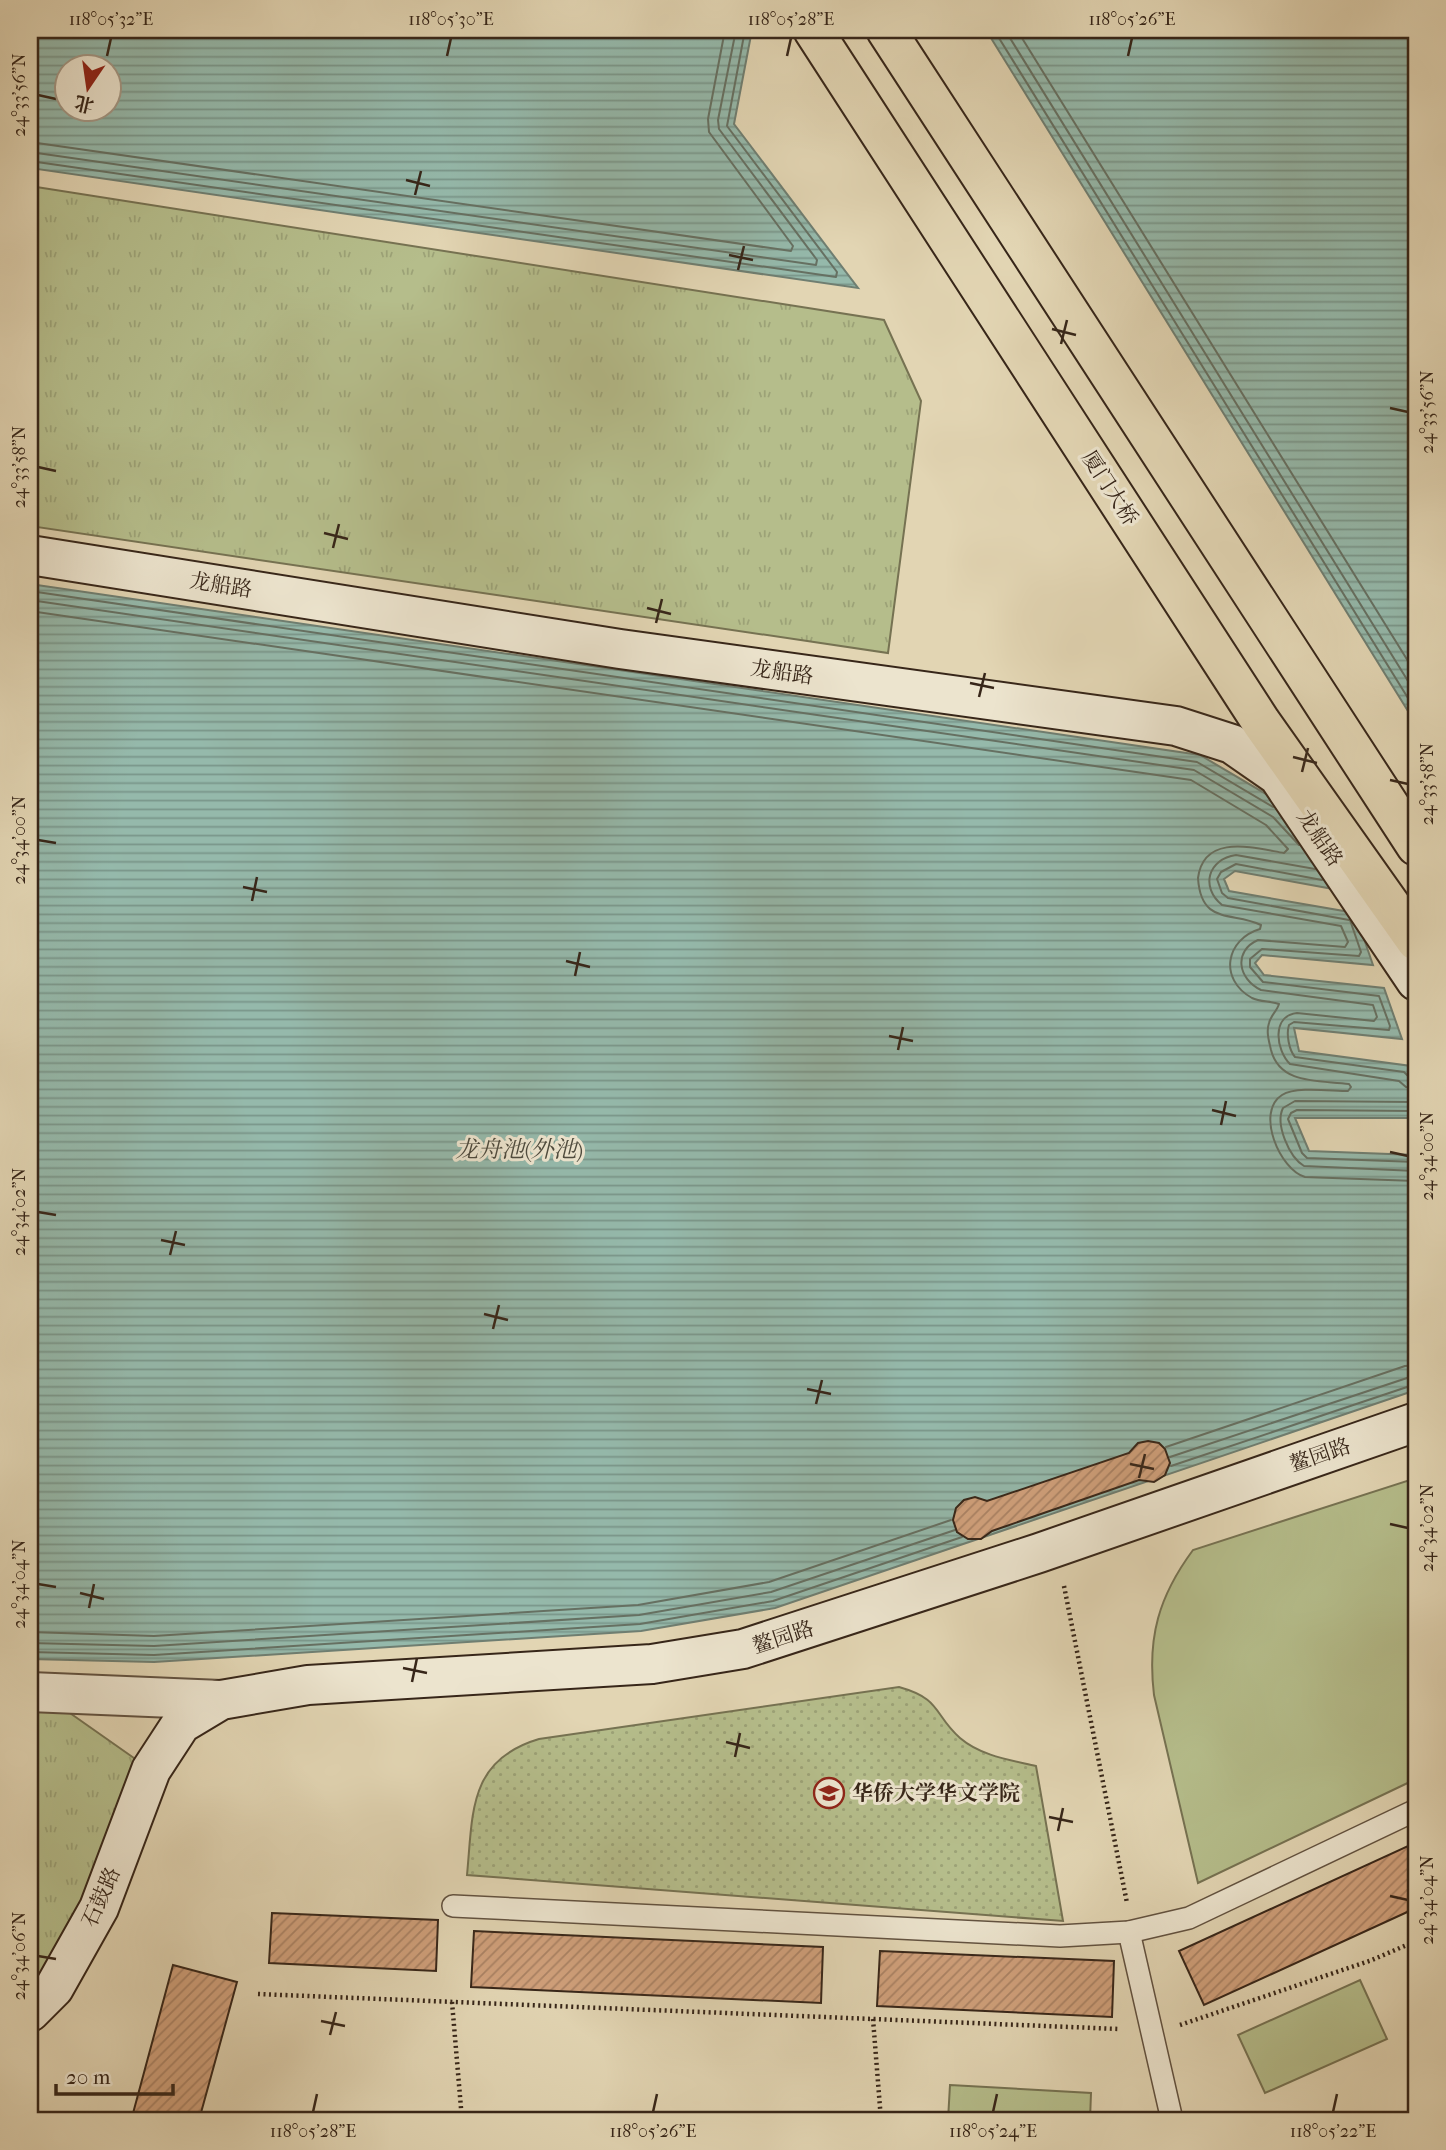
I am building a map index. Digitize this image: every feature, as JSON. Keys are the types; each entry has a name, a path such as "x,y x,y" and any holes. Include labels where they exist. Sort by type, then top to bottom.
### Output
{"main road":[{"name":"厦门大桥","path":"813,30 1413,958"},
{"path":"886,30 1416,846"}],"street":[{"name":"龙船路","path":"30,555 620,649 1177,726 1232,744 1278,776 1413,958"},
{"name":"鳌园路","path":"151,1770 181,1724 221,1699 309,1685 652,1664 743,1649 1057,1547 1416,1422"},
{"path":"30,1692 221,1699"},
{"name":"石鼓路","path":"30,2012 54,1988 99,1908 151,1770"}],"lane":[{"path":"453,1906 1060,1936 1129,1932 1189,1917 1416,1810"},
{"path":"1129,1932 1172,2120"}],"path":[{"path":"1057,1547 1128,1908 1129,1932"},
{"path":"258,1994 1152,2030 1185,2024 1372,1960 1416,1941"},
{"path":"452,2002 462,2120"},
{"path":"873,2019 881,2120"}],"green space":[{"path":"30,186 884,320 921,401 888,653 30,526"},
{"path":"1416,1478 1416,1779 1198,1883 1154,1695 1152,1674 1152,1654 1158,1618 1181,1567 1193,1550"},
{"path":"30,1685 151,1770 30,2012"},
{"path":"899,1687 930,1702 951,1729 968,1744 996,1756 1036,1766 1063,1921 467,1875 474,1810 479,1792 487,1775 499,1760 516,1748 539,1739"},
{"path":"1360,1980 1387,2039 1265,2093 1238,2035"},
{"path":"950,2085 1091,2093 1090,2120 948,2120"}],"water":[{"path":"30,30 752,30 734,124 858,288 30,168"},
{"path":"986,30 1416,30 1416,724"},
{"name":"龙舟池(外池)","path":"30,584 1200,755 1283,804 1344,891 1235,871 1224,879 1229,891 1355,913 1373,965 1262,955 1255,963 1264,975 1384,988 1402,1039 1294,1028 1299,1051 1411,1066 1416,1085 1416,1118 1295,1118 1309,1151 1416,1155 1416,1390 775,1608 641,1631 154,1662 30,1659"}],"building":[{"path":"1138,1443 1159,1443 1165,1449 1170,1463 1165,1475 1154,1482 1139,1480 992,1531 981,1539 968,1539 957,1532 953,1520 956,1508 964,1500 975,1497 987,1501 1129,1453"},
{"path":"1408,1846 1416,1864 1416,1908 1204,2005 1179,1951"},
{"path":"272,1913 438,1920 436,1971 269,1963"},
{"path":"474,1931 823,1947 821,2003 471,1987"},
{"path":"880,1951 1114,1961 1112,2017 877,2006"},
{"path":"173,1965 237,1982 199,2120 144,2120 132,2117"},
{"path":"1416,2111 1416,2120 1395,2120"}],"place":[{"name":"华侨大学华文学院","path":"829,1793"}]}
